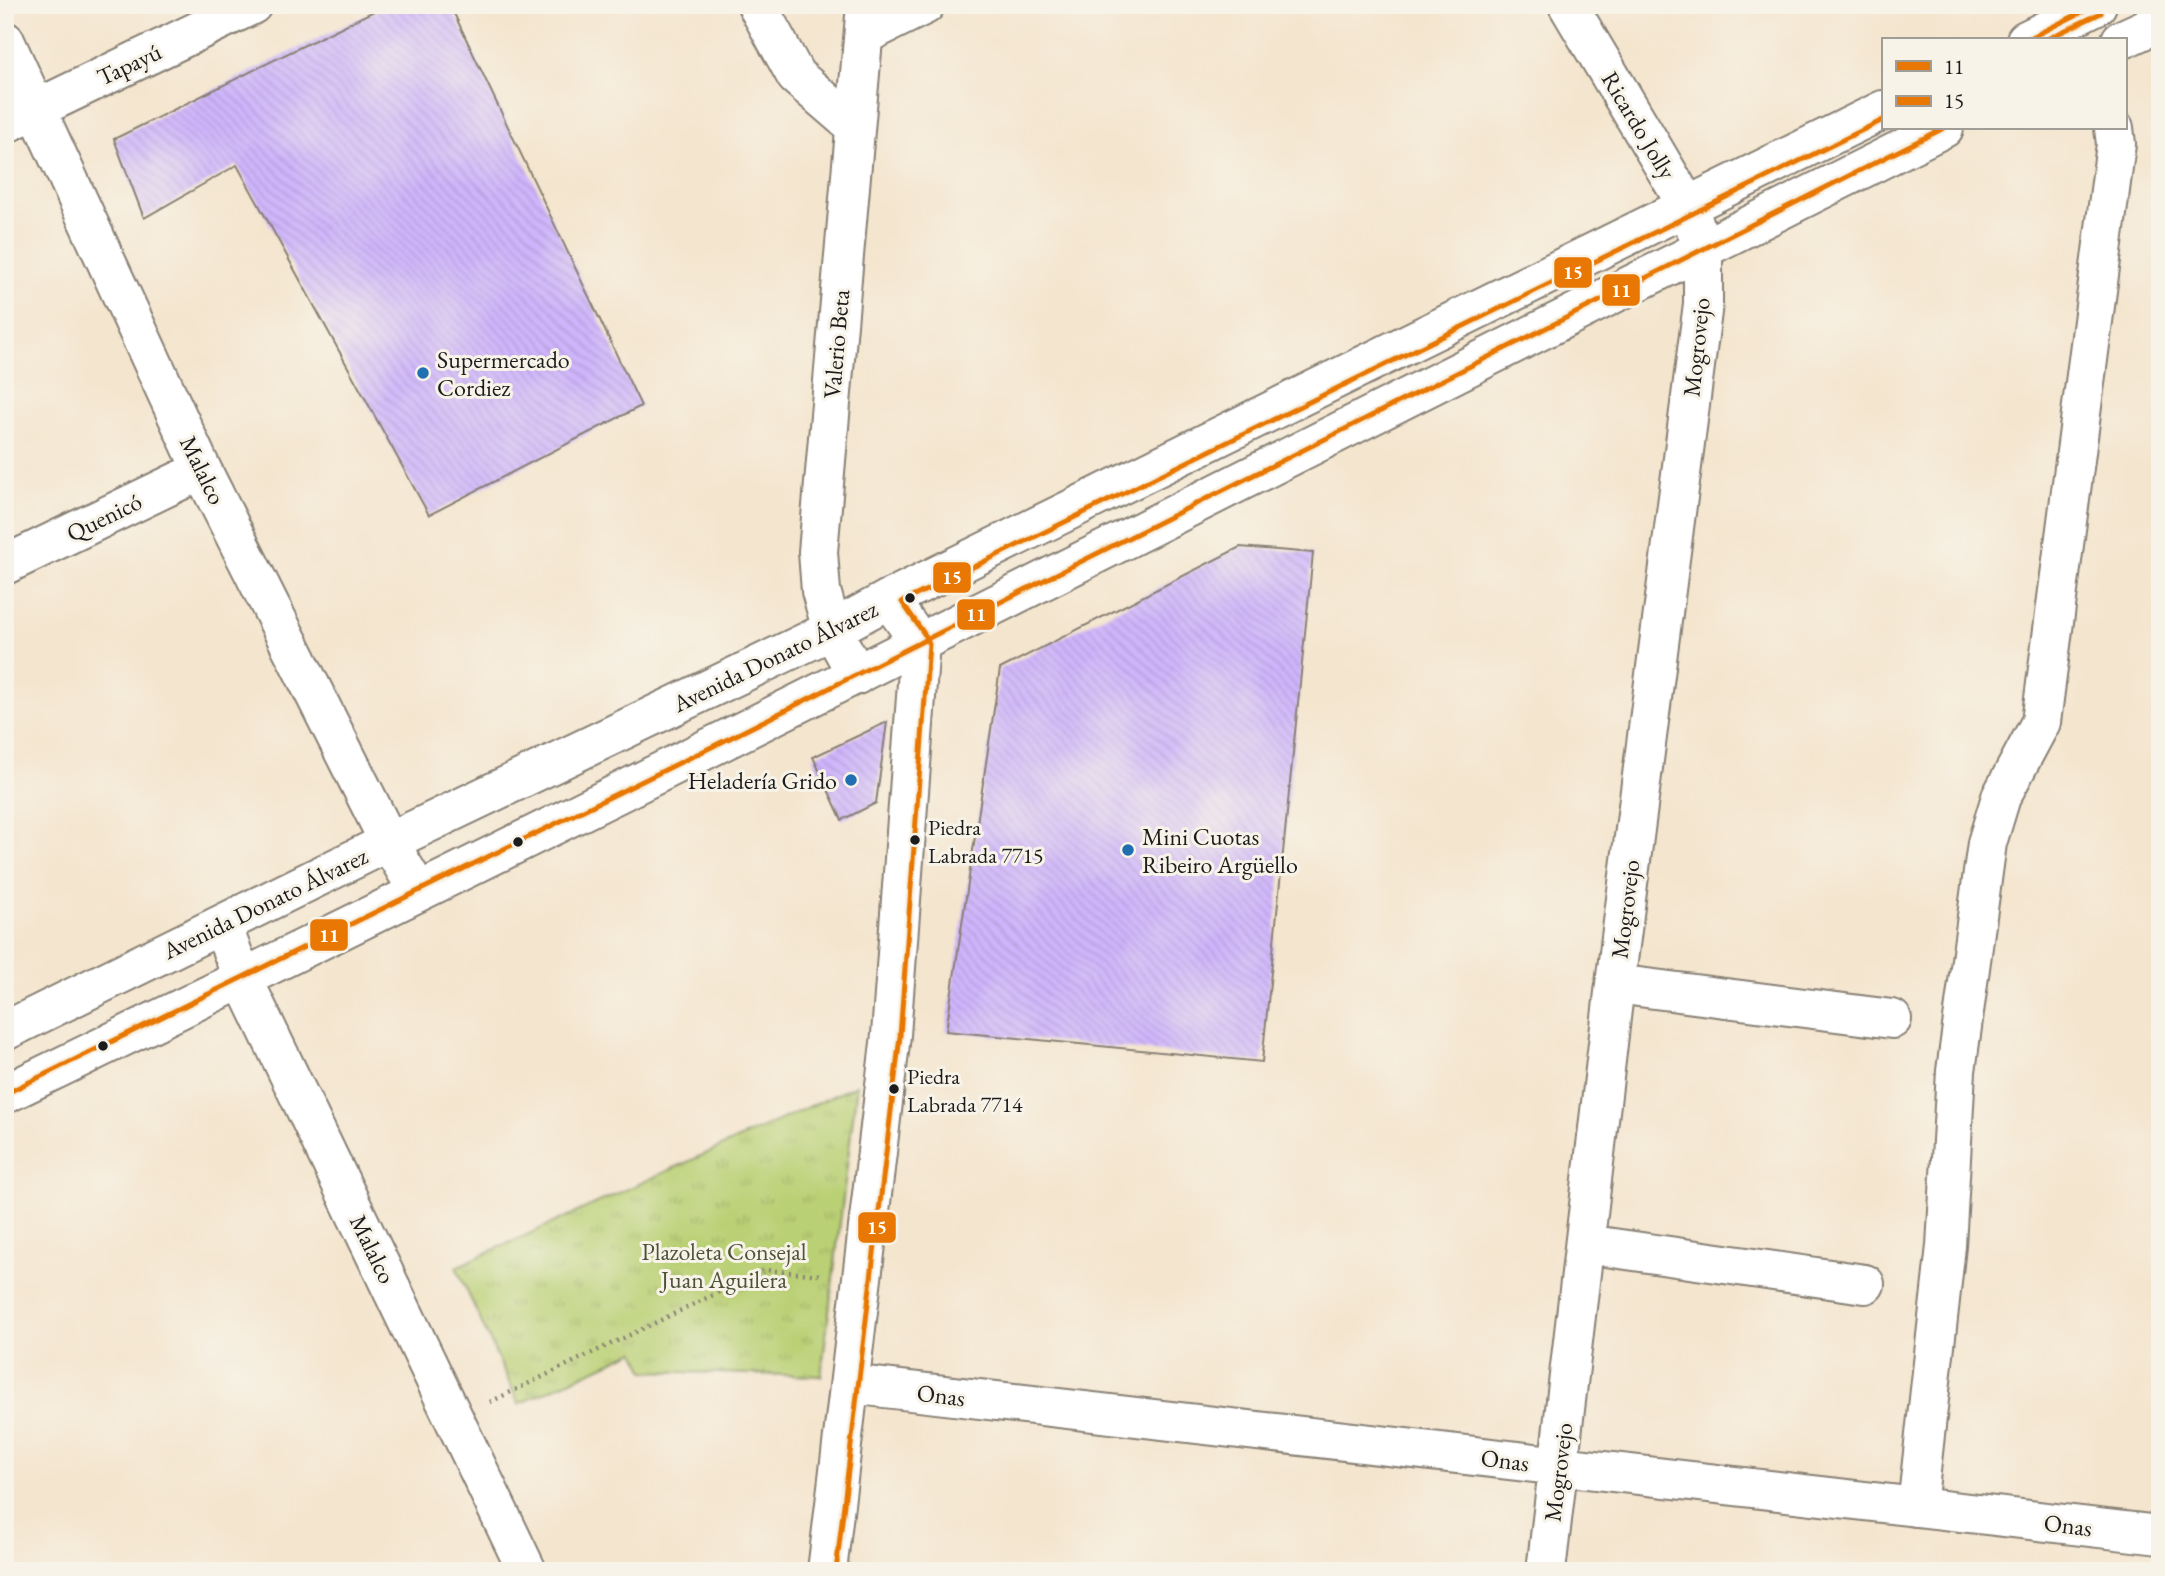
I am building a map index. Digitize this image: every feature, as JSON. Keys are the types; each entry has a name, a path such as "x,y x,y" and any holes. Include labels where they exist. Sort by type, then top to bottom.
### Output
{"main road":[{"name":"Tapayú","path":"21,116 252,5"},
{"path":"757,5 796,76 854,126"},
{"path":"865,20 925,5"},
{"name":"Ricardo Jolly","path":"1568,5 1688,206 1703,248"},
{"path":"2030,38 2097,5"},
{"name":"Valerio Beta","path":"857,675 832,630 821,591 818,552 865,20"},
{"path":"2125,38 2160,22"},
{"name":"Malalco","path":"5,41 21,116 389,842 418,891"},
{"name":"Avenida Donato Álvarez","path":"5,1031 389,842 832,630 889,599 1882,110"},
{"path":"5,1094 857,675 1940,130"},
{"path":"1917,1507 1947,1246 1956,1071 1987,844 2001,797 2041,722 2116,144 2114,130"},
{"name":"Mogrovejo","path":"1546,1571 1615,984 1703,304 1703,248"},
{"name":"Quenicó","path":"5,565 202,470"},
{"path":"827,1571 891,1035 920,643 889,599"},
{"name":"Malalco","path":"222,926 243,979 527,1571"},
{"path":"1615,984 1892,1019"},
{"path":"1585,1244 1865,1284"},
{"name":"Onas","path":"850,1384 2160,1535"}],"path":[{"path":"455,1420 765,1270 862,1279"}],"green space":[{"name":"Plazoleta Consejal Juan Aguilera","path":"857,1085 821,1376 645,1371 635,1351 519,1404 456,1267"}],"building":[{"path":"386,5 450,5 641,406 429,515 237,165 144,218 114,139"},
{"name":"Mini Cuotas Ribeiro Argüello","path":"1240,547 1313,553 1262,1062 946,1031 1000,669"},
{"name":"Heladería Grido","path":"887,722 876,803 842,820 813,757"}],"transit line":[{"name":"11","path":"2030,38 2096,5"},
{"name":"15","path":"2049,38 2101,13"},
{"name":"15","path":"836,1571 900,1036 929,644 902,602 1882,120"},
{"name":"11","path":"5,1094 734,736 1940,130"}],"place":[{"name":"Supermercado Cordiez","path":"423,373"},
{"name":"Heladería Grido","path":"851,780"},
{"name":"Piedra Labrada 7715","path":"915,840"},
{"name":"Mini Cuotas Ribeiro Argüello","path":"1128,850"},
{"name":"Piedra Labrada 7714","path":"894,1089"}]}
